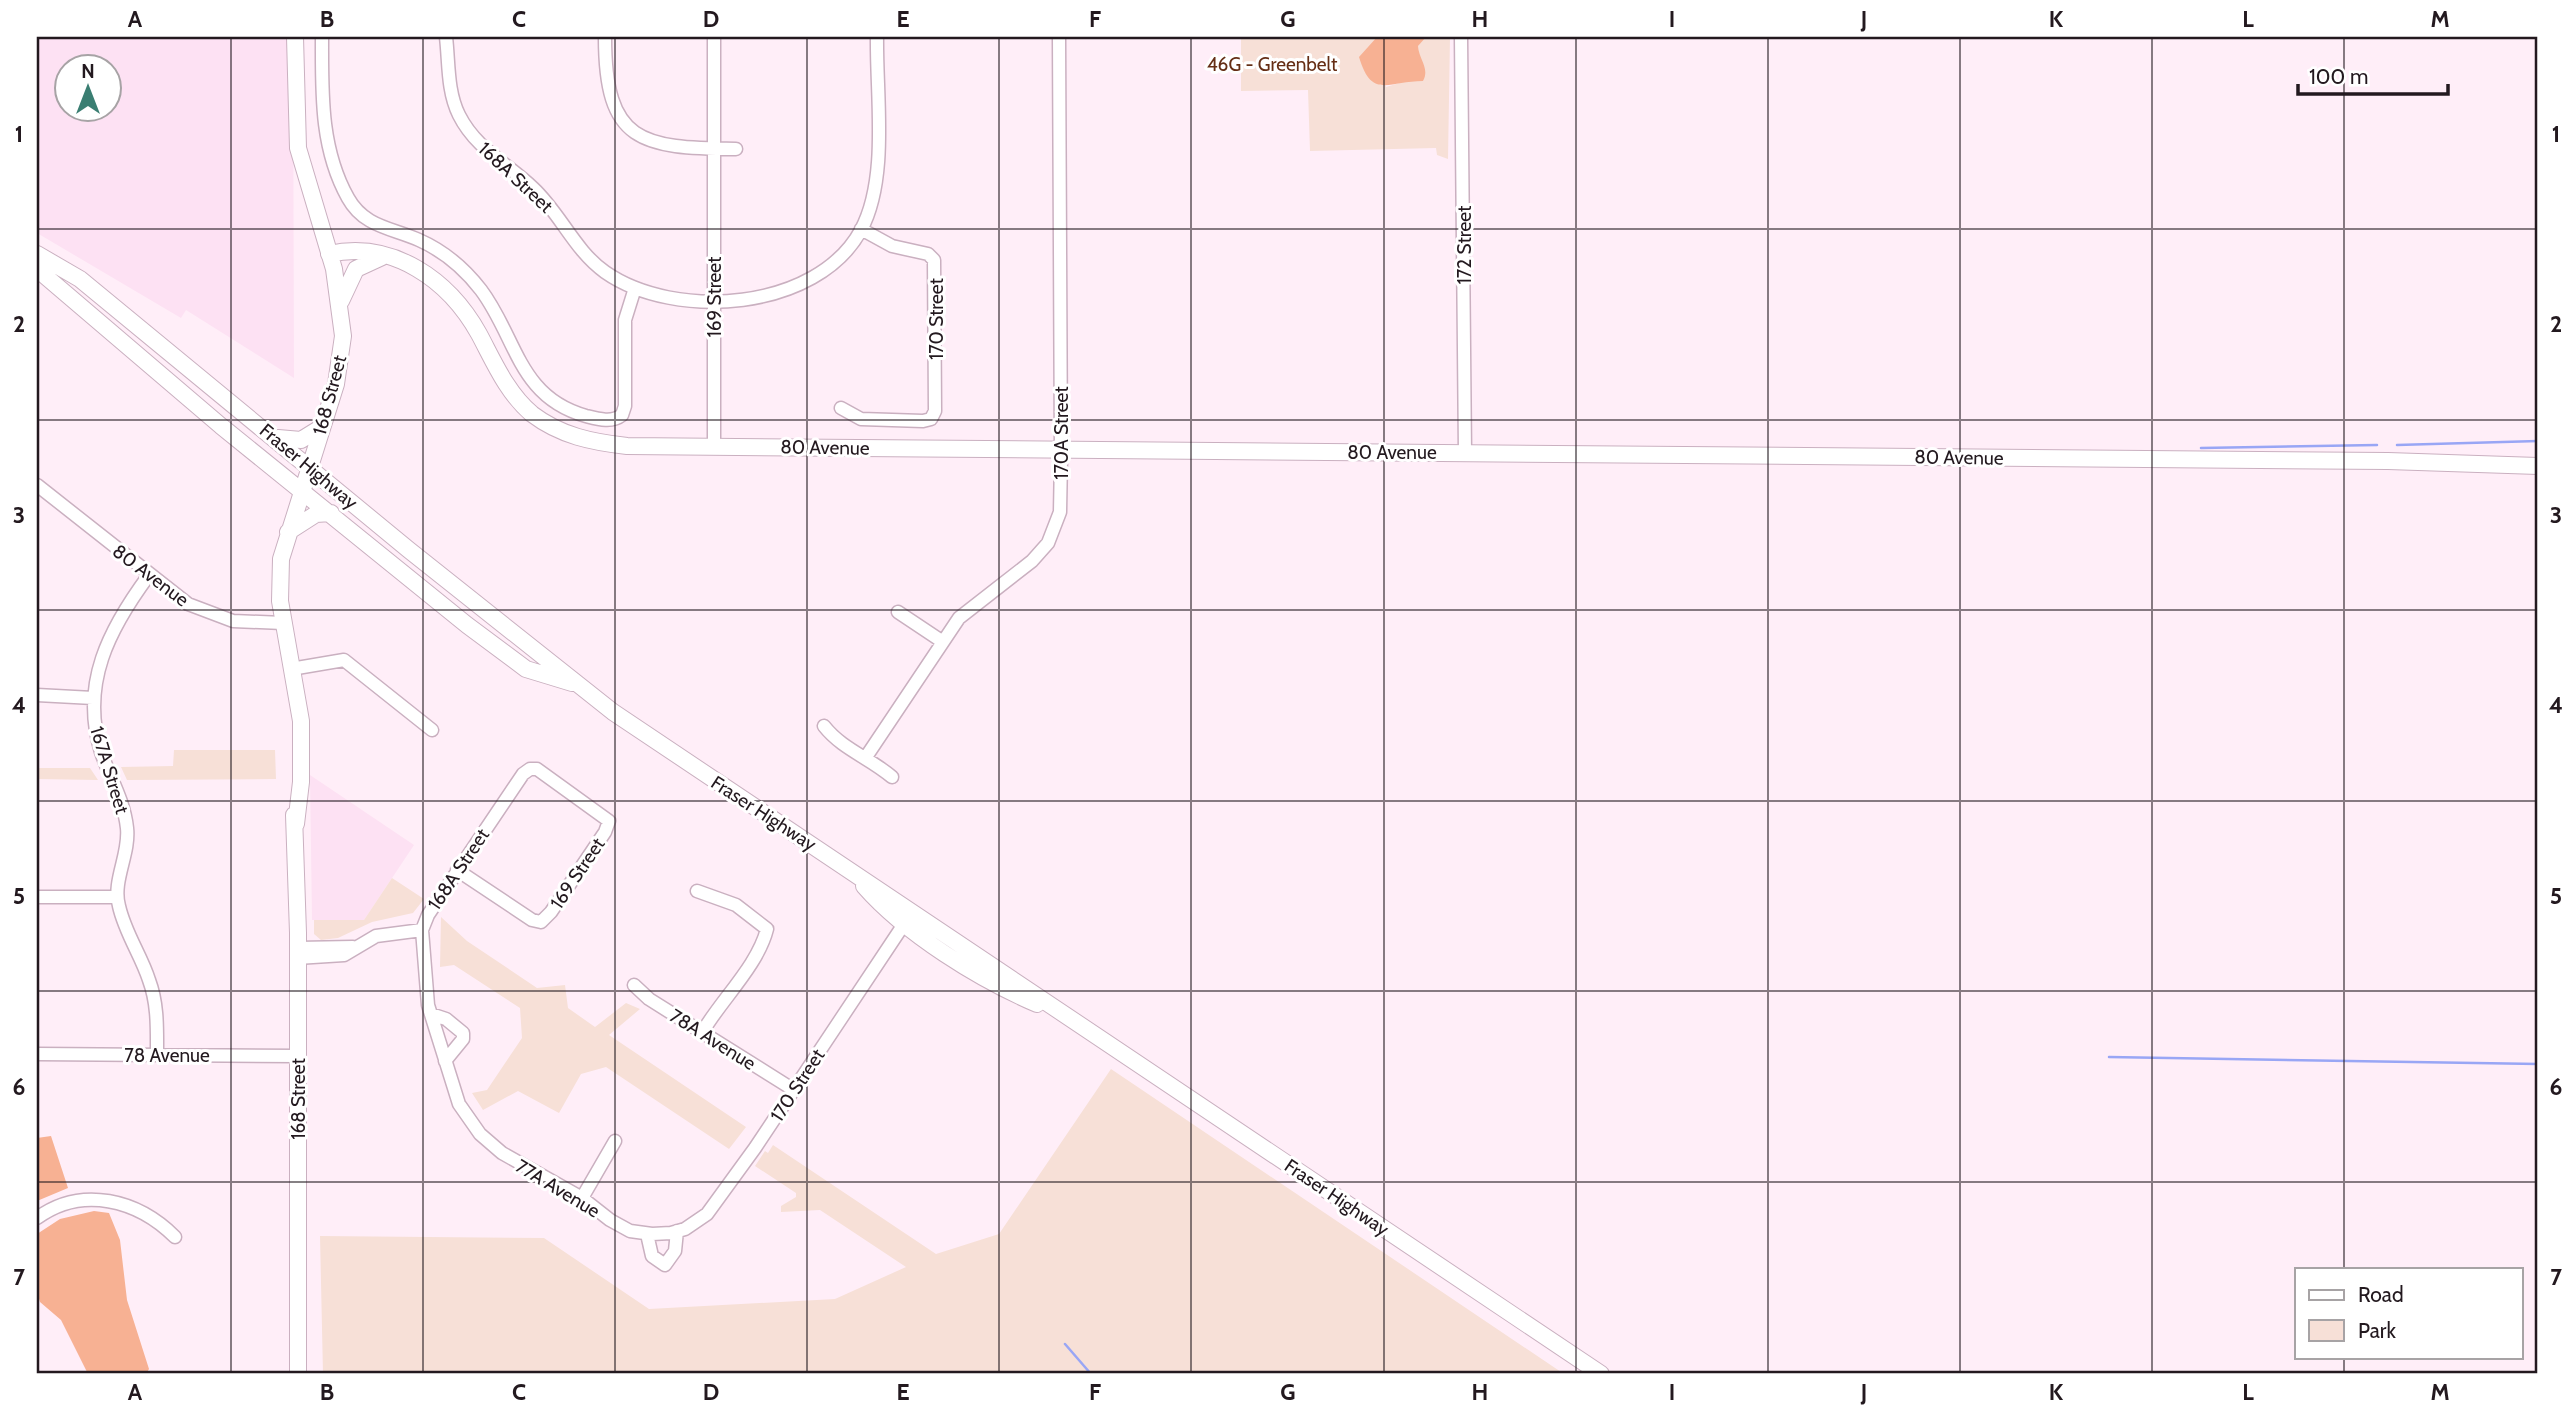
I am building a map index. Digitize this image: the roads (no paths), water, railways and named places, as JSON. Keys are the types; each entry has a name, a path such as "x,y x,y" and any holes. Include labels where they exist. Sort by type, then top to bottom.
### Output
{"main road":[{"name":"168 Street","path":"295,37 297,141 340,303 342,353 336,384 288,532 280,577 283,623 291,669 290,783 296,824 298,1374"},
{"name":"80 Avenue","path":"329,254 346,250 391,257 424,272 453,297 478,332 513,393 530,412 552,426 594,442 627,446 2362,460 2538,466"},
{"name":"Fraser Highway","path":"37,254 80,279 577,684 694,768 849,869 1601,1374"},
{"path":"340,303 356,269 377,257 391,257"},
{"name":"Fraser Highway","path":"37,269 221,426 526,669 577,684"},
{"path":"275,437 293,442 322,427"},
{"path":"288,532 316,514 331,513"},
{"name":"Fraser Highway","path":"849,869 888,914 904,925 997,987 1072,1019"},
{"path":"947,953 987,970 996,968"}],"street":[{"path":"322,37 322,98 327,141 345,193 355,209 367,220 430,245 459,266 490,303 531,381 560,405 593,418 616,419 625,410 625,320 635,288"},
{"name":"168A Street","path":"446,37 452,96 470,133 489,154 536,191 598,266 635,288 664,297 714,300 761,297 795,288 824,271 851,244 861,229"},
{"path":"605,37 607,89 616,110 629,127 643,138 664,146 736,149"},
{"name":"169 Street","path":"714,37 714,445"},
{"path":"861,229 876,176 877,37"},
{"name":"170A Street","path":"866,757 959,618 1036,557 1051,539 1060,512 1059,37"},
{"name":"172 Street","path":"1461,37 1465,453"},
{"name":"170 Street","path":"841,408 861,419 923,421 933,417 936,401 934,260 928,254 892,246 861,229"},
{"name":"80 Avenue","path":"37,485 149,575 199,610 233,621 283,623"},
{"name":"167A Street","path":"149,575 110,631 99,663 93,698 100,750 121,799 127,826 127,850 116,897 127,934 152,989 156,1054"},
{"path":"898,612 943,642"},
{"path":"291,669 344,660 432,730"},
{"path":"37,695 93,698"},
{"path":"824,726 843,745 866,757 892,777"},
{"name":"168A Street","path":"459,1104 431,1014 422,930 457,870 523,774 530,769"},
{"name":"169 Street","path":"457,870 532,920 541,922 551,912 609,821 537,769 530,769"},
{"path":"697,891 736,905 767,929 751,964 703,1031"},
{"path":"37,897 116,897"},
{"name":"170 Street","path":"677,1231 699,1220 713,1207 904,925"},
{"path":"298,953 353,947 383,934 422,930"},
{"name":"78A Avenue","path":"634,985 649,999 794,1090"},
{"path":"431,1014 446,1019 463,1033 463,1039 445,1060"},
{"name":"78 Avenue","path":"37,1054 298,1056"},
{"name":"77A Avenue","path":"459,1104 473,1126 494,1147 582,1198 620,1226 647,1234 677,1231"},
{"path":"582,1198 615,1142"},
{"path":"37,1218 72,1201 108,1200 149,1216 175,1237"},
{"path":"647,1234 652,1256 665,1265 675,1251 677,1231"}],"waterway":[{"path":"2397,445 2538,441"},
{"path":"2201,448 2377,445"},
{"path":"2109,1057 2538,1064"},
{"path":"1065,1344 1091,1374"}],"park label":[{"name":"46G - Greenbelt","path":"1272,64"}]}
